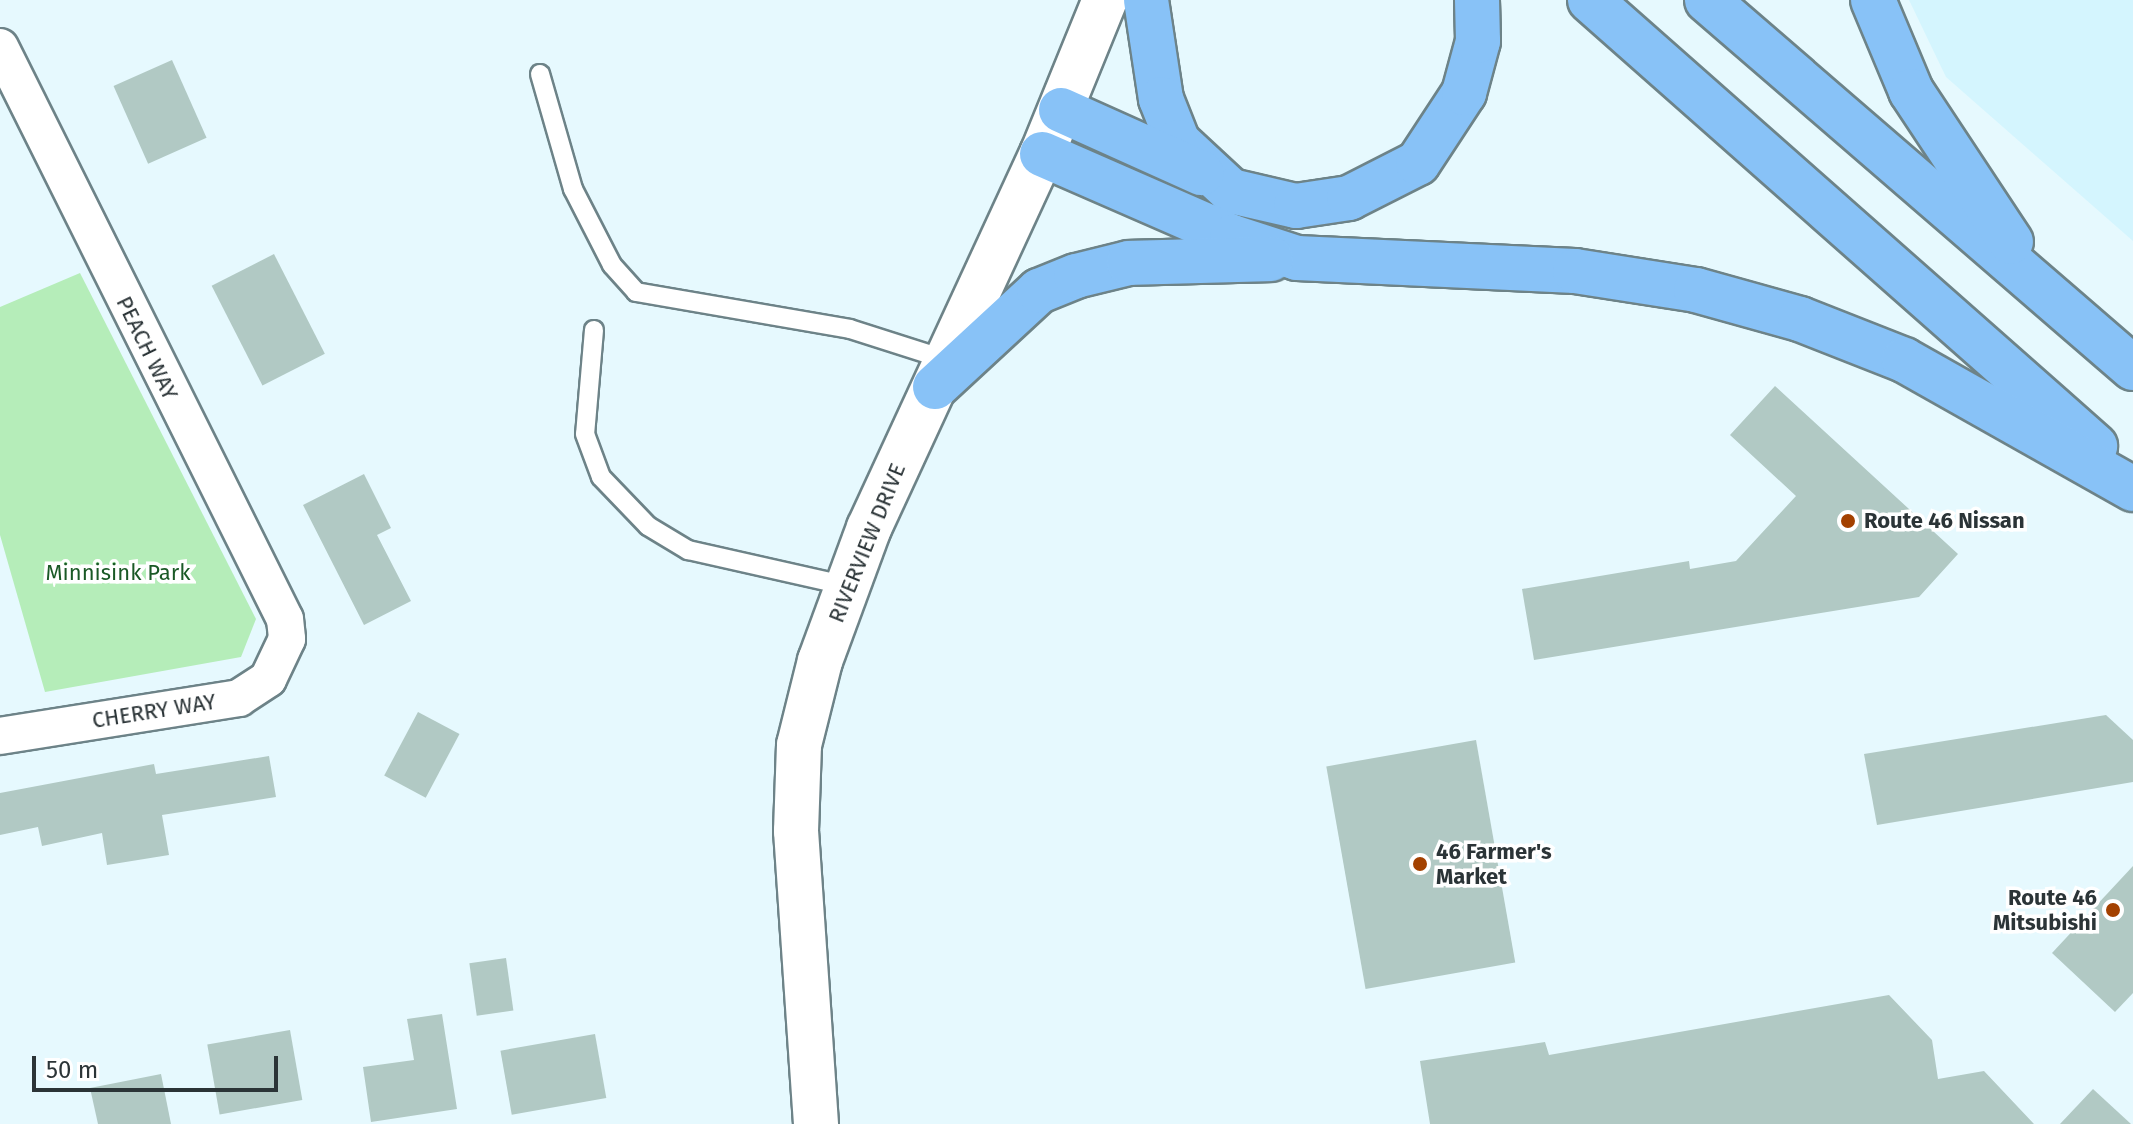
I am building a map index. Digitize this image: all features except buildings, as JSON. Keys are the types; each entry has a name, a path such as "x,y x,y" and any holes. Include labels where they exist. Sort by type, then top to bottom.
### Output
{"highway":[{"path":"1146,0 1169,123 1210,177"},
{"path":"1061,110 1210,177 1250,199 1296,206 1349,198 1401,176 1436,141 1464,93 1478,41 1477,0"},
{"path":"1590,0 2133,480"},
{"path":"1707,0 2133,368"},
{"path":"1873,0 1911,91 2044,290"},
{"path":"1042,154 1232,237 1297,258"},
{"path":"941,373 1039,291 1076,276 1129,263 1297,258 1575,271 1696,290 1800,319 1904,360 2133,489"}],"main road":[{"name":"RIVERVIEW DRIVE","path":"816,1124 796,831 799,745 848,586 941,373 1042,154 1105,0"}],"street":[{"name":"PEACH WAY","path":"0,47 285,619 284,649"},
{"name":"CHERRY WAY","path":"0,736 239,698 268,679 284,649"}],"lane":[{"path":"540,74 573,189 612,265 636,292 850,329 941,373"},
{"path":"594,330 585,434 601,477 648,526 688,550 848,586"}],"shaded area":[{"path":"1909,0 2133,0 2133,241 1946,77"}],"green space":[{"name":"Minnisink Park","path":"80,273 256,619 241,657 45,692 0,535 0,307"}],"place":[{"name":"Route 46 Nissan","path":"1848,521"},
{"name":"46 Farmer's Market","path":"1420,864"},
{"name":"Route 46 Mitsubishi","path":"2113,910"}]}
